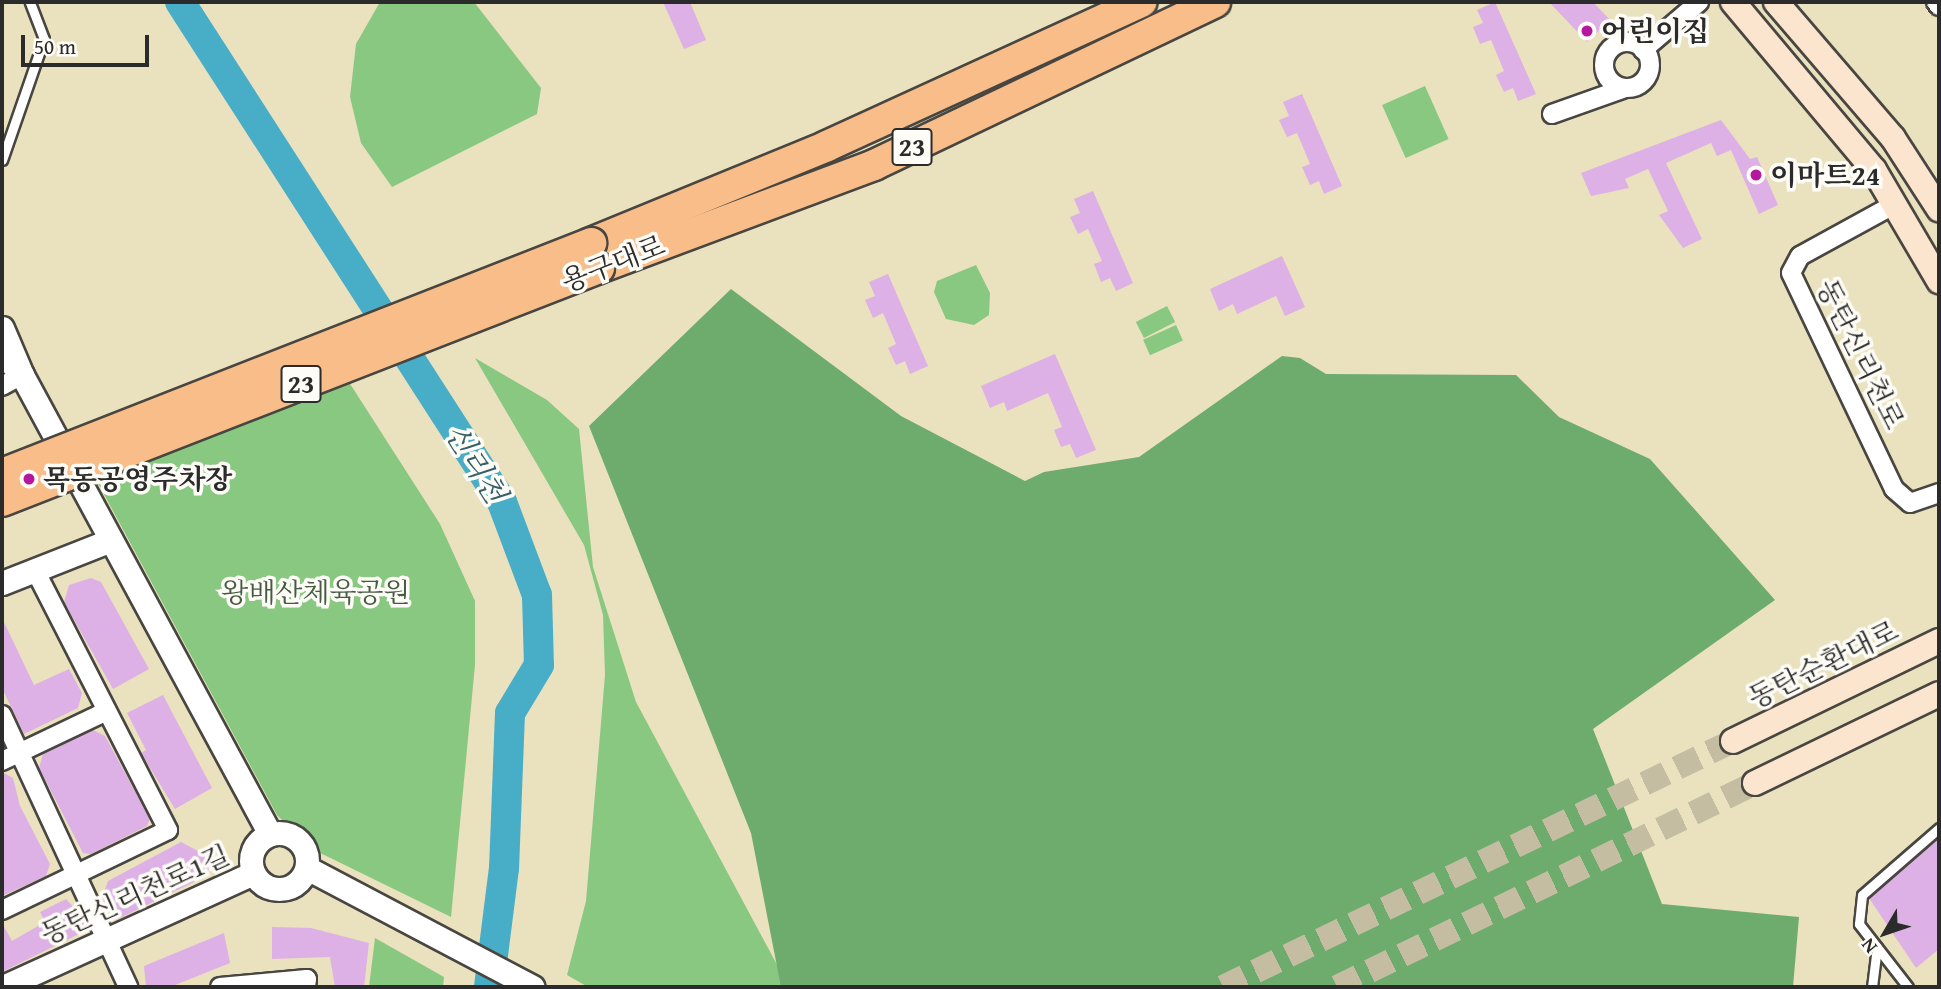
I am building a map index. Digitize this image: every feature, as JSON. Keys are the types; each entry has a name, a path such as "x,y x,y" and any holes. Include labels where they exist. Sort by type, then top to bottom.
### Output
{"highway":[{"name":"용구대로","path":"2,501 595,255 1142,2"},
{"name":"용구대로","path":"2,474 595,255 874,165 1215,2"}],"main road":[{"path":"1733,2 1874,170 1939,281"},
{"path":"1776,2 1893,138 1935,193"},
{"name":"동탄순환대로","path":"1733,741 1939,641"},
{"path":"1755,783 1939,694"}],"street":[{"path":"1643,50 1699,2"},
{"path":"1936,2 1939,6"},
{"path":"1584,98 1604,69 1616,45 1643,50"},
{"path":"1552,114 1584,98 1625,88 1646,79 1650,64 1643,50"},
{"path":"1604,69 1611,82 1625,88"},
{"name":"동탄신리천로","path":"1895,204 1800,256 1791,273 1894,489 1910,503 1939,494"},
{"path":"2,328 22,375 270,834 295,837 306,851 307,868 533,987"},
{"path":"2,353 22,375"},
{"path":"2,386 22,375"},
{"path":"2,583 111,540"},
{"path":"2,910 168,830 35,570"},
{"path":"2,761 107,711"},
{"path":"2,715 128,987"},
{"name":"동탄신리천로1길","path":"270,834 251,854 253,873 264,886 282,890 298,883 307,868"},
{"name":"동탄신리천로1길","path":"3,987 105,938 253,873"},
{"path":"220,987 307,979 306,987"}],"lane":[{"path":"2,160 44,39 30,2"},
{"path":"1908,987 1859,924 1862,895 1939,828"},
{"path":"1872,987 1877,947"}],"green space":[{"path":"380,2 474,2 541,88 537,114 392,187 361,143 350,97 356,44"},
{"path":"1425,86 1449,139 1406,158 1382,105"},
{"path":"976,265 990,293 989,315 974,325 946,319 934,292 937,281"},
{"path":"731,289 901,416 1025,481 1044,472 1139,457 1282,356 1300,358 1326,374 1516,375 1559,417 1650,459 1775,600 1593,729 1662,904 1799,917 1793,987 781,987 751,833 589,426"},
{"path":"1167,306 1175,322 1144,338 1136,322"},
{"path":"1176,325 1183,341 1150,355 1143,340"},
{"path":"475,358 547,400 579,429 593,567 636,702 789,987 588,987 567,975 586,901 605,675 603,615 584,545"},
{"name":"왕배산체육공원","path":"338,365 440,524 475,601 475,665 451,917 310,848 277,815 92,472"},
{"path":"375,938 444,977 443,987 369,987"}],"building":[{"path":"663,2 690,2 706,40 684,49"},
{"path":"1495,2 1536,94 1518,101 1513,88 1504,92 1496,75 1504,71 1491,40 1480,44 1473,27 1483,23 1477,10"},
{"name":"어린이집","path":"1549,2 1593,2 1610,20 1587,42"},
{"path":"1302,94 1342,186 1324,194 1319,181 1310,185 1302,167 1310,164 1297,133 1287,137 1279,120 1289,116 1283,102"},
{"path":"1721,120 1750,159 1757,157 1778,205 1759,214 1731,150 1717,156 1711,143 1666,163 1702,239 1683,248 1659,215 1668,211 1648,169 1625,179 1629,188 1591,196 1581,173"},
{"path":"1093,191 1133,283 1116,291 1110,278 1101,282 1094,264 1102,261 1088,229 1078,234 1070,217 1080,213 1074,199"},
{"path":"1282,256 1305,307 1285,316 1276,296 1237,314 1233,304 1219,311 1210,289"},
{"path":"888,274 928,366 910,374 905,361 896,365 888,348 896,344 883,313 873,318 865,300 875,296 869,282"},
{"path":"1055,354 1096,450 1076,458 1070,444 1061,447 1054,430 1062,427 1048,393 1007,411 1004,402 990,408 981,386"},
{"path":"91,578 101,582 149,669 113,689 64,602 69,585"},
{"path":"2,618 34,685 69,669 82,693 78,708 24,734 2,688"},
{"path":"163,695 212,788 175,809 141,753 146,750 127,713"},
{"path":"93,730 105,736 150,819 147,826 91,854 83,853 39,768 43,754"},
{"path":"2,772 13,778 20,806 50,864 46,876 2,896"},
{"path":"1939,837 1939,949 1916,968 1869,898"},
{"path":"181,842 215,860 202,878 114,921 102,898 108,881"},
{"path":"66,899 85,920 81,933 2,972 2,923 12,941 45,922 40,912"},
{"path":"272,927 311,928 369,943 364,987 335,987 330,957 272,959"},
{"path":"224,933 230,963 170,987 146,987 144,966"}],"waterway":[{"name":"신리천","path":"180,2 502,502 537,595 539,665 510,713 504,868 489,987"}],"tunnel":[{"path":"1223,987 1733,741"},
{"path":"1337,987 1755,783"}],"place":[{"name":"어린이집","path":"1587,31"},
{"name":"이마트24","path":"1756,175"},
{"name":"목동공영주차장","path":"29,479"}]}
